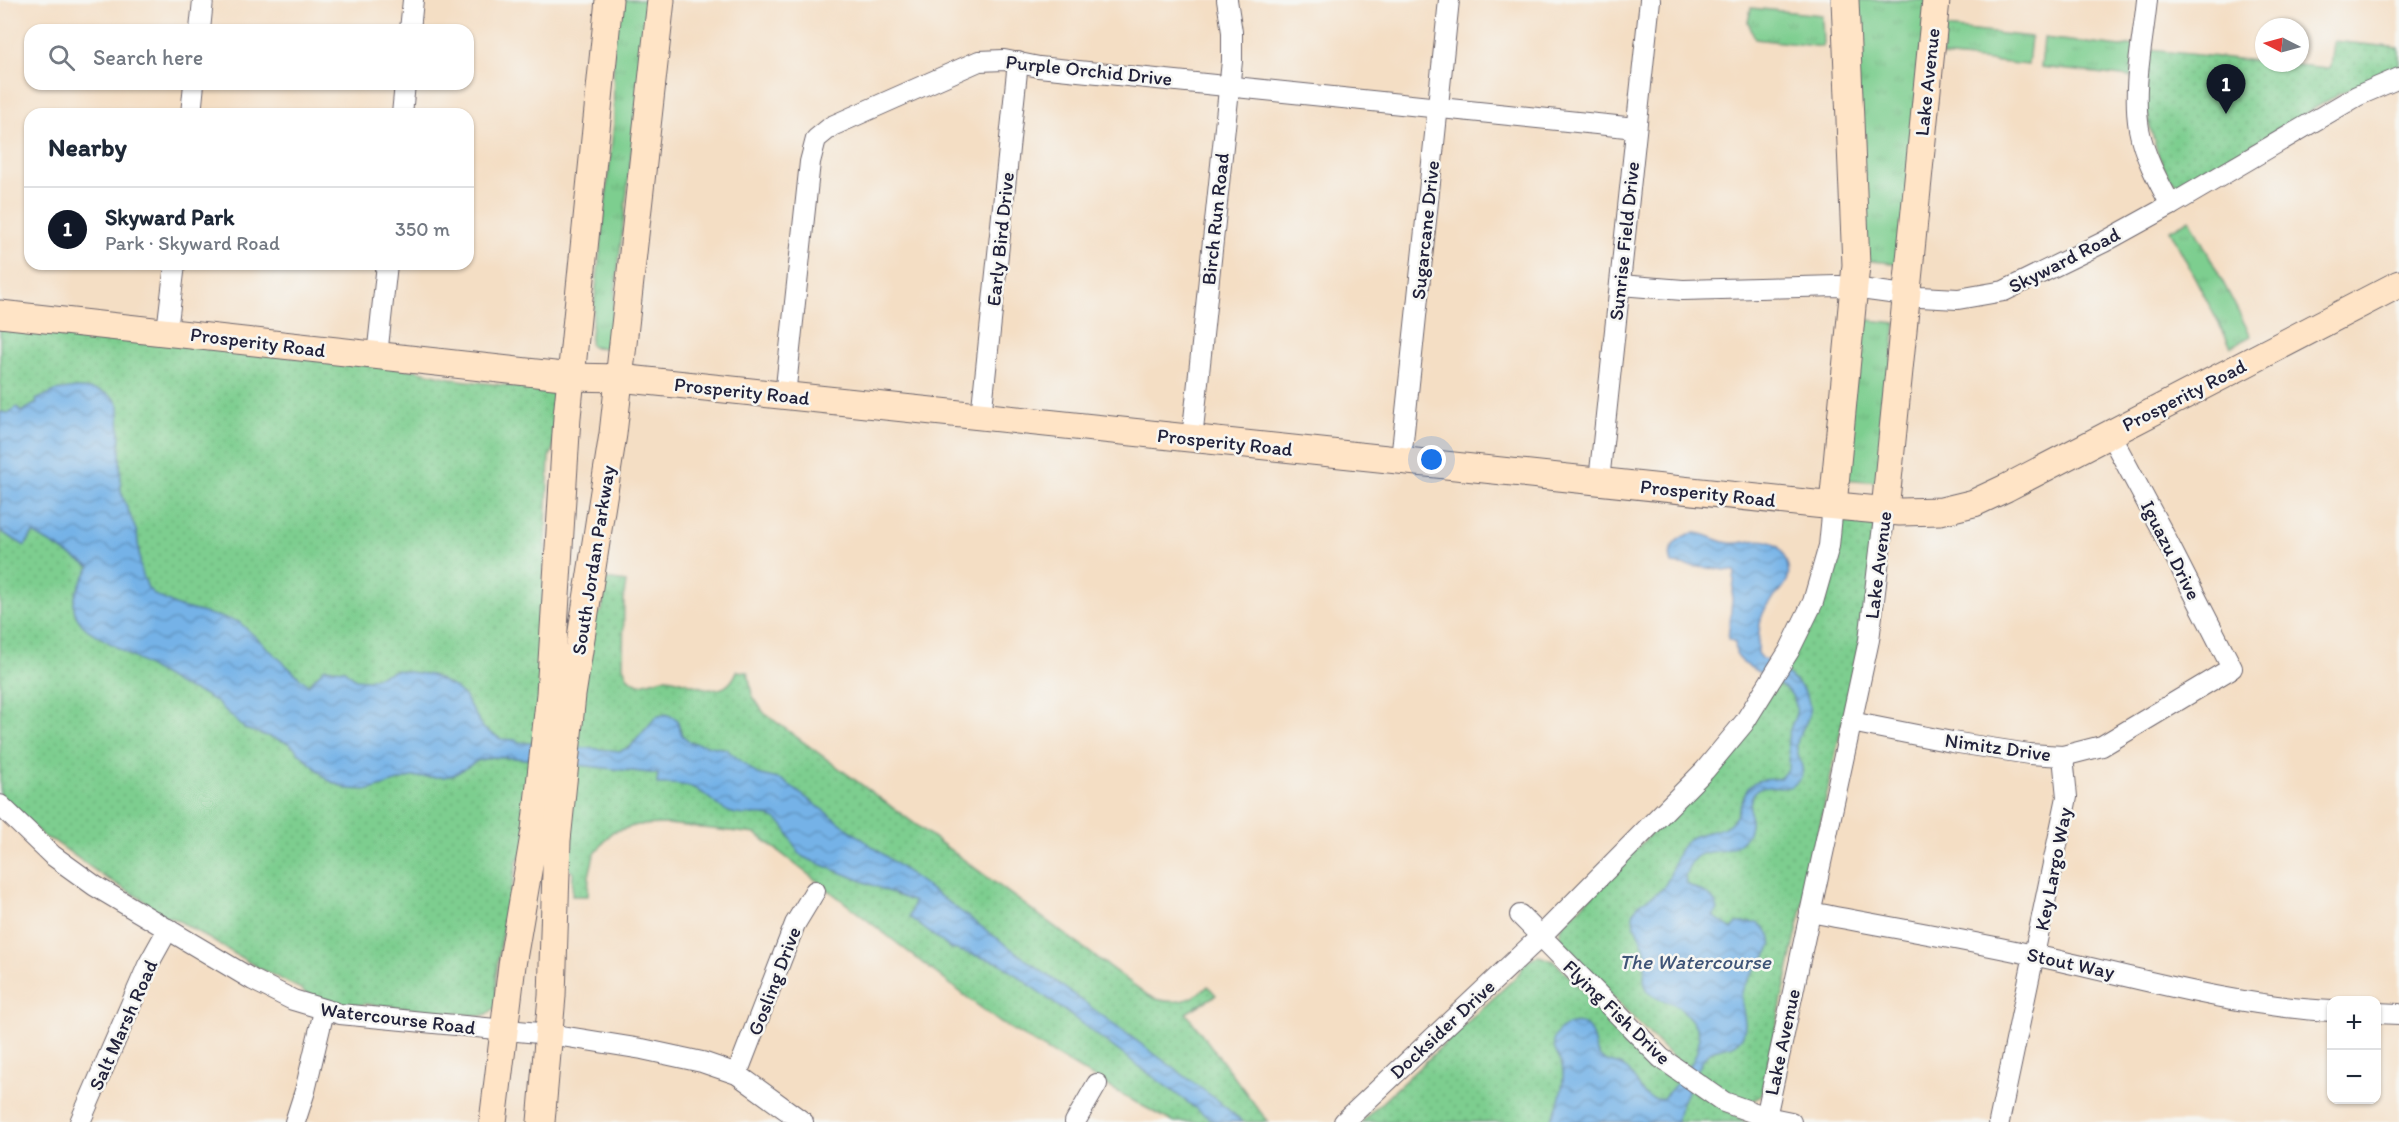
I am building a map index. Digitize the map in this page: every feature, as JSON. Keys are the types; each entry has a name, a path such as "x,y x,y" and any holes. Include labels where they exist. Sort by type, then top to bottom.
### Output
{"street":[{"path":"201,24 203,0"},
{"path":"411,24 413,0"},
{"name":"South Jordan Parkway","path":"541,1122 549,1034 549,809 561,694 564,450 609,0"},
{"name":"South Jordan Parkway","path":"561,694 610,454 661,0"},
{"name":"Birch Run Road","path":"1192,439 1229,85 1232,32 1227,0"},
{"name":"Sugarcane Drive","path":"1401,460 1449,0"},
{"name":"Sunrise Field Drive","path":"1599,481 1650,0"},
{"path":"1541,936 1705,770 1744,723 1764,694 1802,627 1822,574 1829,546 1856,254 1845,0"},
{"name":"Lake Avenue","path":"1765,1119 1872,618 1936,0"},
{"path":"2147,0 2137,111 2146,154 2170,205"},
{"name":"Purple Orchid Drive","path":"785,396 810,162 816,139 832,126 980,61 1004,60 1039,67 1636,128"},
{"name":"Early Bird Drive","path":"981,417 1018,62"},
{"name":"Skyward Road","path":"1620,285 1683,290 1829,286 1958,299 2004,291 2104,242 2357,96 2399,78"},
{"path":"192,108 193,90"},
{"path":"403,108 404,90"},
{"path":"167,331 174,270"},
{"path":"377,356 386,270"},
{"name":"Prosperity Road","path":"0,314 572,377 619,378 1833,505 1884,510 1941,511 1974,502 2399,284"},
{"name":"Iguazu Drive","path":"2110,434 2232,668"},
{"name":"Nimitz Drive","path":"1851,722 2029,754 2063,756 2102,746 2232,668"},
{"name":"Key Largo Way","path":"2000,1122 2067,797 2063,756"},
{"name":"Watercourse Road","path":"0,805 52,855 95,886 274,991 324,1011 549,1034 695,1060 737,1074 803,1122"},
{"name":"South Jordan Parkway","path":"493,1122 514,948 549,809"},
{"name":"Gosling Drive","path":"737,1074 795,924 815,891"},
{"name":"Stout Way","path":"1810,912 2036,955 2287,1009 2327,1011"},
{"name":"Flying Fish Drive","path":"1520,915 1653,1052 1706,1091 1735,1107 1765,1119 1791,1122"},
{"name":"Salt Marsh Road","path":"80,1122 148,965 168,929"},
{"name":"Docksider Drive","path":"1344,1122 1541,936"},
{"path":"295,1122 305,1091 324,1011"},
{"path":"2381,1013 2399,1014"},
{"path":"1075,1122 1097,1084"}],"green space":[{"path":"618,0 649,0 609,348 592,347 590,343 614,122 613,52"},
{"path":"1850,0 1928,0 1901,264 1862,260"},
{"path":"1751,8 1822,15 1823,47 1755,39 1748,22"},
{"path":"1945,28 2031,37 2028,65 1942,56"},
{"path":"2044,38 2121,47 2135,45 2131,77 2041,67"},
{"path":"2334,41 2399,48 2399,67 2339,94 2186,184 2180,185 2170,179 2159,157 2145,100 2150,50 2255,61 2255,72 2309,72 2309,66 2331,67"},
{"path":"2190,219 2251,336 2231,347 2170,230"},
{"path":"1859,319 1896,323 1879,482 1843,479"},
{"path":"0,325 415,370 459,380 519,387 534,384 550,388 557,394 553,451 549,457 543,598 544,692 596,615 602,611 606,579 626,582 623,666 628,678 638,684 666,678 675,679 715,689 731,682 737,671 748,672 752,695 764,713 1149,996 1165,1001 1180,1001 1195,996 1208,986 1216,995 1186,1013 1268,1122 1173,1122 1137,1103 999,1022 756,834 667,824 638,825 612,832 594,855 589,876 588,896 572,896 573,873 568,868 518,858 501,939 496,976 496,1007 480,1016 365,1004 341,1004 322,1000 257,967 176,919 155,911 145,901 103,876 54,841 44,837 0,795"},
{"path":"1845,521 1874,524 1869,601 1761,1096 1750,1102 1737,1099 1671,1056 1560,943 1560,928 1730,751 1826,593 1837,550 1840,524"},
{"path":"1539,956 1554,961 1661,1069 1747,1122 1361,1122 1518,975 1528,960"}],"water":[{"path":"76,388 106,394 119,406 121,492 137,533 141,570 148,588 155,595 177,606 239,622 308,685 325,668 344,670 356,679 368,680 396,670 431,675 454,687 464,696 484,729 501,739 620,751 630,747 656,717 666,714 677,719 682,735 690,742 726,749 757,774 782,780 1213,1097 1243,1122 1214,1122 1000,963 950,948 909,917 914,902 803,857 782,824 766,815 738,814 727,811 690,786 657,784 658,774 515,758 492,757 477,761 454,775 444,777 411,777 370,790 347,789 328,780 289,743 245,729 215,701 181,686 88,630 80,622 76,615 74,599 90,567 33,533 25,546 0,531 0,412 8,413 17,407 21,412 37,403 36,400 55,391"},
{"name":"The Watercourse","path":"1694,533 1730,543 1758,540 1770,542 1781,551 1788,567 1786,583 1762,616 1758,653 1795,680 1806,695 1809,714 1797,744 1802,768 1801,777 1792,786 1764,788 1754,793 1750,805 1749,831 1745,838 1731,848 1701,854 1689,866 1685,877 1687,884 1706,894 1716,904 1718,910 1713,916 1732,929 1737,923 1758,923 1768,931 1771,940 1770,948 1742,992 1745,1026 1742,1037 1735,1044 1714,1050 1706,1057 1695,1074 1677,1122 1549,1122 1558,1103 1563,1080 1562,1066 1555,1049 1554,1038 1561,1029 1568,1025 1586,1026 1590,1030 1597,1053 1601,1058 1627,1069 1641,1090 1650,1098 1663,1098 1686,1072 1697,1052 1698,1031 1681,1008 1648,991 1644,978 1645,950 1634,922 1634,912 1640,903 1664,887 1680,849 1689,839 1728,825 1737,815 1751,785 1757,781 1780,778 1789,768 1788,739 1796,715 1793,698 1788,690 1743,663 1736,653 1735,642 1728,639 1735,571 1672,564 1671,552 1675,543"}],"place":[{"name":"Skyward Park","path":"2226,114"}]}
